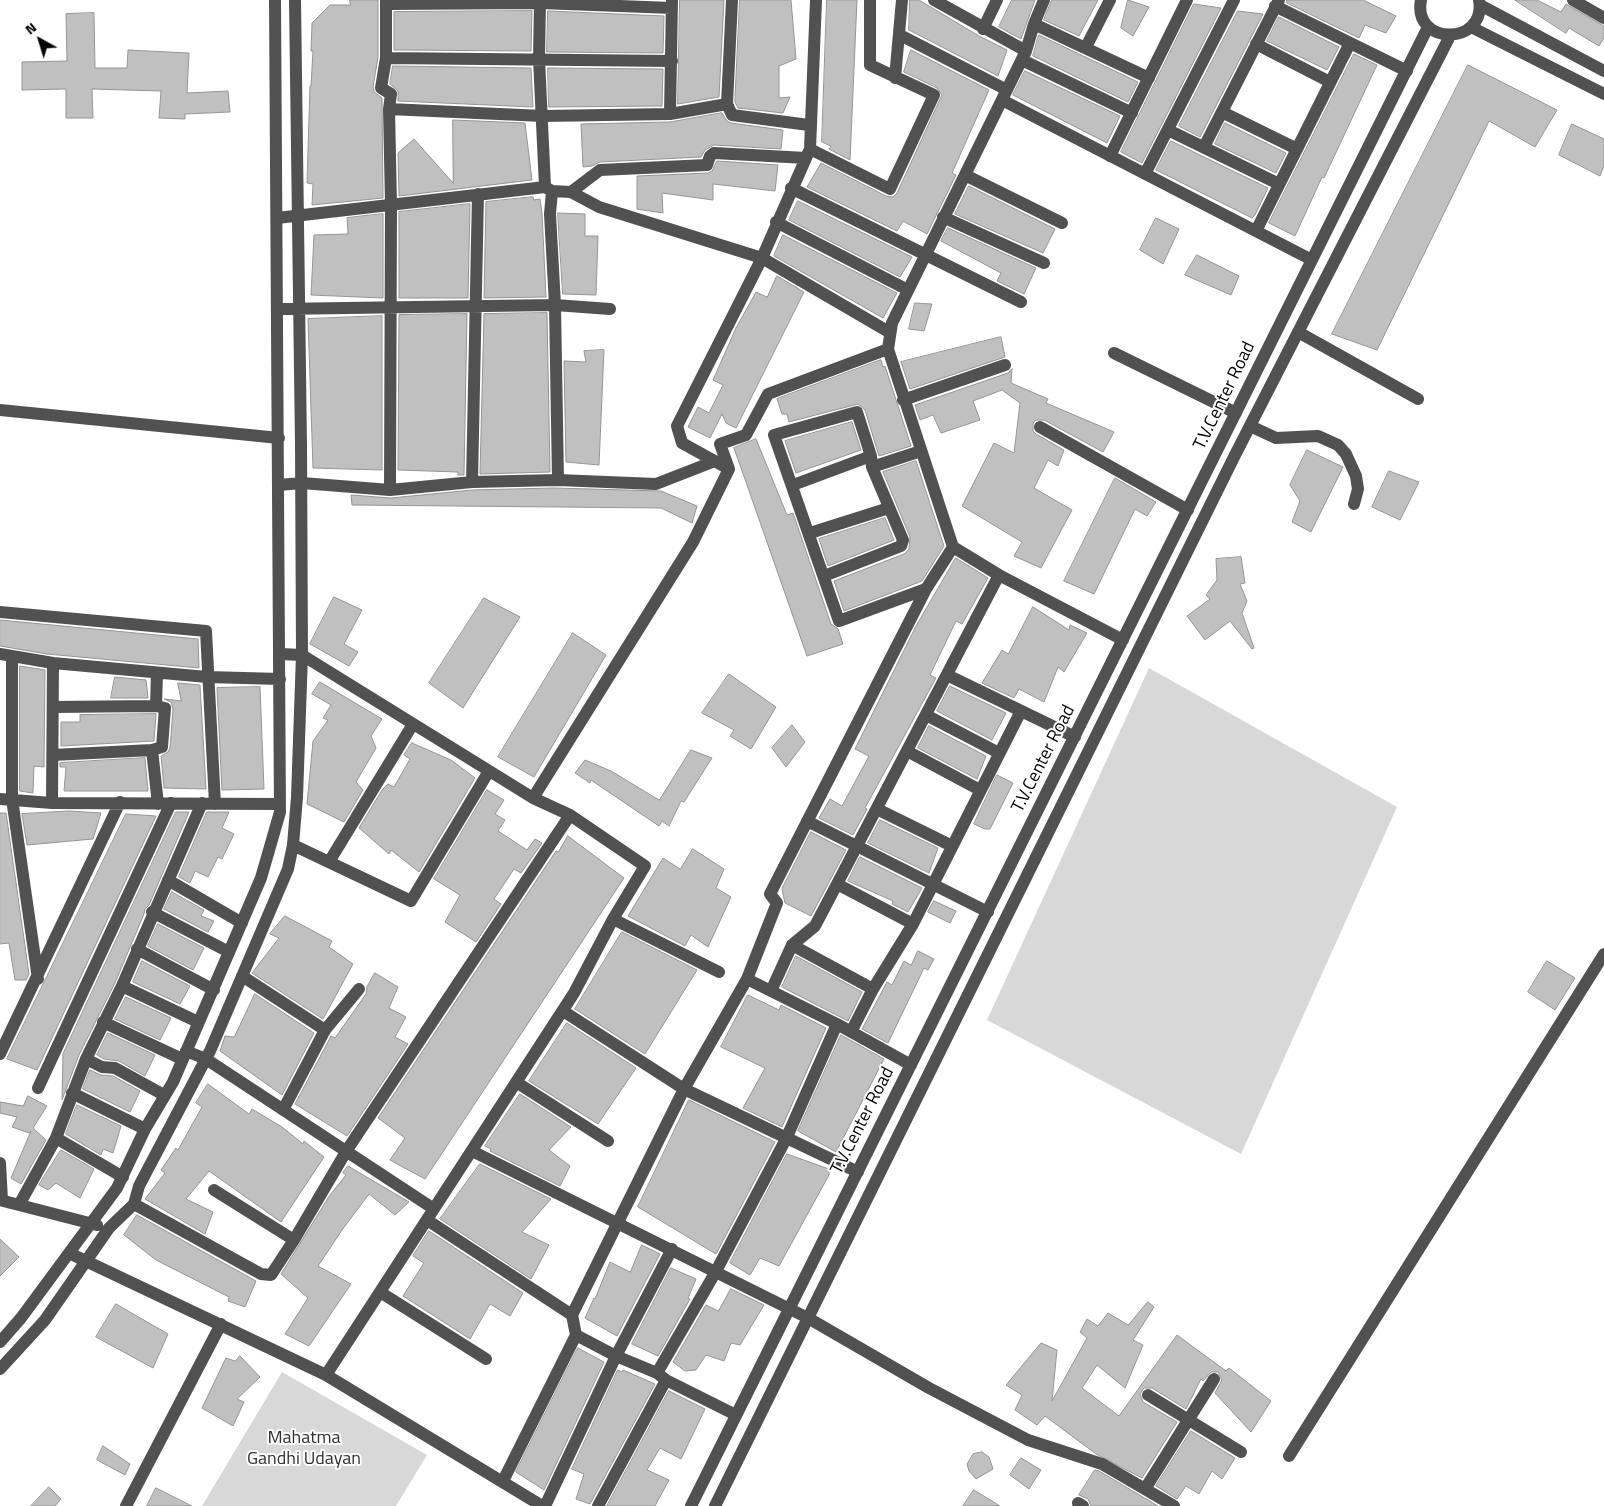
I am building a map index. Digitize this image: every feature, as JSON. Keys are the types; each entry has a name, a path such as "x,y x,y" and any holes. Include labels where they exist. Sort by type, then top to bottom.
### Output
{"street":[{"path":"0,1342 21,1318 123,1177 214,990 261,878 280,812 279,438 274,0"},
{"path":"0,1369 45,1320 109,1228 134,1204 139,1186 206,1059 288,869 293,845 302,656 302,484 295,0"},
{"path":"732,0 728,104 733,116 809,126"},
{"path":"729,469 682,443 677,426 762,258 776,222 808,153 816,0"},
{"path":"571,192 600,170 707,165 710,156 714,153 808,153 890,189 934,95 894,78 870,65 870,0"},
{"path":"894,78 900,35 902,0"},
{"path":"934,0 1024,56 1132,113"},
{"path":"983,29 997,0"},
{"path":"1044,0 1024,56 908,290 890,332 888,349 903,400 953,547 999,575 1123,640"},
{"path":"1086,47 1110,0"},
{"path":"1110,156 1187,0"},
{"path":"1145,174 1234,0"},
{"path":"1572,0 1604,18"},
{"path":"390,490 391,204 389,109 391,94 381,88 386,58 386,2 540,1 672,4 670,114"},
{"path":"540,1 539,59 549,189 555,305 558,480"},
{"path":"1417,2 1428,27 1438,33 1450,36 1461,33 1471,27 1477,17 1479,3 1602,67"},
{"path":"1204,147 1277,3 1350,43 1407,71"},
{"path":"1034,24 1149,78"},
{"name":"T.V.Center Road","path":"691,1506 1428,27"},
{"path":"1471,27 1604,94"},
{"path":"900,35 1110,156 1312,260"},
{"name":"T.V.Center Road","path":"715,1506 1250,426 1450,36"},
{"path":"1256,231 1350,43"},
{"path":"1256,44 1330,82"},
{"path":"386,58 672,61"},
{"path":"389,109 544,116 670,114 728,104"},
{"path":"1222,112 1297,149"},
{"path":"1168,130 1279,184"},
{"path":"965,176 1062,223"},
{"path":"791,188 1021,302"},
{"path":"277,218 478,194 549,189 571,192 599,207 762,258 890,332"},
{"path":"472,482 478,194"},
{"path":"943,217 1044,263"},
{"path":"776,222 908,290"},
{"path":"277,309 476,305 555,305 610,309"},
{"path":"1298,332 1418,399"},
{"path":"533,798 694,542 729,469 720,444 746,435 768,394 888,349"},
{"path":"1114,353 1236,413"},
{"path":"903,400 1005,365"},
{"path":"0,410 279,438"},
{"path":"824,576 901,546 903,540 872,461 858,412 774,435 839,620 926,589"},
{"path":"1250,426 1276,438 1318,436 1338,445 1346,454 1356,476 1358,489 1354,504"},
{"path":"1040,427 1188,510"},
{"path":"793,485 872,461 921,451"},
{"path":"279,484 390,490 472,482 558,480 656,484 715,461"},
{"path":"810,533 889,508"},
{"path":"503,1481 576,1335 572,1315 684,1089 748,980 777,903 770,894 926,589 953,547"},
{"path":"772,991 792,945 816,926 999,575"},
{"path":"0,612 206,631 208,804 152,912 122,986 86,1059 56,1138 19,1205"},
{"path":"280,654 302,656 533,798 570,815 645,866 613,919 563,1011 326,1375"},
{"path":"38,979 6,799 6,655 53,663 157,673 207,677 280,679"},
{"path":"52,803 53,663"},
{"path":"156,706 157,673"},
{"path":"947,675 1075,737"},
{"path":"53,707 156,706 165,708 166,720 162,747 152,750 53,755"},
{"path":"851,1032 873,989 913,924 1021,711"},
{"path":"926,715 999,753"},
{"path":"329,862 413,724"},
{"path":"38,1088 164,804 152,750"},
{"path":"907,751 980,790"},
{"path":"293,845 411,901 489,771"},
{"path":"6,799 52,803 280,804"},
{"path":"0,1054 38,979 120,802"},
{"path":"877,809 952,846"},
{"path":"134,1204 261,1274 270,1275 294,1240 347,1150 570,815"},
{"path":"807,821 988,912"},
{"path":"168,880 242,923"},
{"path":"837,884 913,924"},
{"path":"152,912 229,952"},
{"path":"613,919 718,972"},
{"path":"792,945 873,989"},
{"path":"137,950 214,990"},
{"path":"1289,1456 1599,974 1604,954"},
{"path":"242,976 325,1030"},
{"path":"748,980 837,1024 911,1065"},
{"path":"122,986 198,1022"},
{"path":"283,1110 325,1030 359,989"},
{"path":"563,1011 684,1089 858,1172"},
{"path":"103,1022 184,1055 206,1059 434,1209"},
{"path":"598,1506 715,1273 786,1139 837,1024"},
{"path":"86,1059 102,1067 115,1068 164,1096"},
{"path":"516,1082 608,1141"},
{"path":"72,1093 145,1129"},
{"path":"56,1138 123,1177"},
{"path":"472,1151 808,1318 929,1388 1028,1440 1102,1464 1174,1506"},
{"path":"0,1163 1,1200 109,1228"},
{"path":"214,1190 294,1240"},
{"path":"427,1220 572,1315"},
{"path":"69,1252 326,1375 544,1506 616,1356 672,1249"},
{"path":"380,1292 486,1359"},
{"path":"126,1506 221,1324"},
{"path":"576,1335 736,1415"},
{"path":"1145,1489 1214,1379"},
{"path":"1148,1395 1241,1452"}],"green space":[{"path":"1149,668 1397,807 1241,1154 987,1020"},
{"name":"Mahatma Gandhi Udayan","path":"282,1372 427,1455 396,1506 202,1506"}],"building":[{"path":"350,0 378,0 378,57 373,87 374,92 382,98 383,198 312,205 313,184 307,183 313,51 311,51 312,23 330,5 350,5"},
{"path":"680,0 724,0 719,97 678,104"},
{"path":"740,0 791,0 796,59 779,66 779,98 790,97 783,113 738,108 735,102"},
{"path":"827,0 857,0 850,160 829,149 831,146 822,142"},
{"path":"910,0 919,0 979,36 1007,50 998,76 909,30"},
{"path":"1012,0 1035,0 1021,39 999,27"},
{"path":"1052,0 1098,0 1079,36 1044,20"},
{"path":"1128,0 1149,7 1133,36 1121,28"},
{"path":"1287,0 1363,0 1396,16 1386,33 1365,25 1359,38 1287,3"},
{"path":"1515,0 1537,0 1561,12 1566,4 1604,26 1604,38 1599,46 1569,28 1566,33"},
{"path":"1194,4 1221,8 1142,163 1121,152"},
{"path":"532,11 531,51 394,50 394,12"},
{"path":"548,11 664,16 663,53 547,52"},
{"path":"1238,11 1263,14 1200,137 1179,126"},
{"path":"94,13 95,68 127,68 128,50 189,53 187,93 228,91 230,112 185,114 185,119 159,118 161,91 92,89 93,118 66,118 66,89 22,90 22,62 67,61 66,14"},
{"path":"1279,17 1339,47 1327,70 1267,41"},
{"path":"1039,35 1138,82 1128,102 1033,56"},
{"path":"911,50 989,90 952,173 956,175 927,234 903,221 897,231 807,187 821,163 886,196 893,197 897,193 942,95 937,88 904,72"},
{"path":"1354,54 1377,65 1295,236 1269,223"},
{"path":"1468,65 1557,110 1535,147 1489,121 1377,350 1332,334"},
{"path":"393,66 531,68 533,107 398,101 398,91 390,84"},
{"path":"548,68 663,69 662,106 549,107"},
{"path":"1025,71 1120,116 1107,143 1013,95"},
{"path":"722,113 727,121 731,123 783,130 781,149 714,145 705,150 701,157 600,162 592,166 583,167 581,124 670,122"},
{"path":"453,120 525,123 532,180 399,196 398,153 414,139 453,183"},
{"path":"1225,123 1286,153 1276,173 1215,144"},
{"path":"1572,124 1604,139 1604,166 1600,176 1559,155"},
{"path":"1171,141 1268,188 1255,215 1252,218 1156,170"},
{"path":"717,161 778,165 775,191 713,184 713,200 662,193 663,213 637,209 637,176 708,173 712,171"},
{"path":"969,186 1055,229 1043,253 955,214"},
{"path":"533,197 534,200 540,199 542,213 546,297 484,298 486,202"},
{"path":"798,201 912,257 900,277 789,220"},
{"path":"470,204 468,298 399,298 399,212"},
{"path":"558,213 585,214 585,236 598,236 596,295 563,294"},
{"path":"383,214 383,298 311,295 314,235 348,234 347,218"},
{"path":"1156,218 1179,229 1163,264 1140,250"},
{"path":"948,228 1036,268 1024,294 997,281 1001,273 941,241"},
{"path":"783,235 897,293 883,318 774,256"},
{"path":"1197,255 1239,276 1231,295 1185,275"},
{"path":"777,276 804,292 736,428 726,423 722,414 710,438 688,427 698,407 709,413 723,385 713,380 736,328 756,292 767,297"},
{"path":"915,303 932,304 924,331 909,329"},
{"path":"547,313 550,472 480,474 484,314"},
{"path":"467,314 464,475 458,475 458,472 398,470 399,315"},
{"path":"382,316 382,470 313,468 308,319"},
{"path":"1001,337 1005,357 910,389 901,362"},
{"path":"604,350 599,465 566,462 564,361 586,362 584,351"},
{"path":"881,360 883,367 885,366 911,446 879,456 865,410 858,404 789,422 787,414 782,414 777,399"},
{"path":"1012,369 1011,383 1048,399 1046,403 1114,432 1103,452 1044,420 1036,420 1033,423 1033,431 1036,434 1064,450 1058,466 1048,460 1034,488 1072,510 1041,568 1014,556 1022,542 962,506 994,443 1014,453 1020,403 1002,390 973,401 980,420 941,433 933,415 920,420 915,405 1008,373"},
{"path":"852,422 861,450 796,473 785,441"},
{"path":"756,439 787,515 793,513 831,624 838,629 843,644 807,656 734,448"},
{"path":"1307,450 1343,467 1311,532 1292,522 1300,501 1290,485"},
{"path":"916,461 944,546 922,581 844,611 834,581 904,554 909,549 910,537 883,472"},
{"path":"1389,471 1419,482 1400,520 1372,507"},
{"path":"1115,478 1156,502 1147,516 1135,509 1094,594 1064,581"},
{"path":"554,488 661,491 697,506 692,523 661,508 352,505 351,495 391,498 472,490"},
{"path":"885,518 894,540 828,566 819,539"},
{"path":"1241,557 1245,583 1240,584 1247,601 1242,613 1254,648 1252,649 1230,621 1205,640 1187,616 1210,599 1206,595 1217,580 1216,559"},
{"path":"956,558 988,578 962,624 956,621 930,675 936,678 865,808 867,809 853,835 819,818 830,799 842,806 869,756 855,749 916,626"},
{"path":"334,597 362,610 344,644 358,652 349,666 310,644"},
{"path":"484,598 520,617 463,708 429,683"},
{"path":"1033,607 1069,630 1070,625 1087,633 1064,672 1058,667 1044,702 1019,689 1014,698 982,683 1002,650 1008,654"},
{"path":"0,620 198,639 199,668 47,654 0,646"},
{"path":"573,633 606,655 534,777 498,757"},
{"path":"20,666 45,670 44,767 34,766 33,793 20,791"},
{"path":"729,674 776,707 751,749 730,736 734,730 702,713"},
{"path":"115,677 146,680 148,698 111,698"},
{"path":"320,682 382,719 371,736 376,748 356,782 363,790 344,822 307,804 313,741 328,720 323,718 331,705 312,694"},
{"path":"178,683 200,685 206,789 164,788 161,756 168,752 170,748 173,709 171,702 164,699 181,701"},
{"path":"950,686 1006,713 992,740 937,711"},
{"path":"260,687 264,789 222,790 217,688"},
{"path":"156,714 154,741 61,746 61,722 80,722 80,715"},
{"path":"792,725 805,742 786,767 772,748"},
{"path":"929,726 986,756 977,779 918,748"},
{"path":"412,743 451,760 475,778 419,872 391,850 389,854 359,828 382,790 388,784 394,787 410,759 404,755"},
{"path":"691,750 712,758 684,802 681,801 669,826 662,821 659,826 591,780 590,783 575,773 585,760 611,771 659,800"},
{"path":"145,758 148,791 64,791 66,767 60,767 60,763"},
{"path":"997,775 1013,783 990,829 985,829 974,824"},
{"path":"487,790 504,800 495,814 505,820 498,831 527,850 535,839 542,843 521,873 514,869 494,899 501,904 476,942 445,922 460,895 434,879"},
{"path":"69,811 101,813 93,839 27,845 22,814"},
{"path":"176,812 189,812 149,905 145,909 115,983 79,1055 62,1100 63,1054"},
{"path":"207,812 229,812 222,828 234,834 222,859 218,857 208,877 195,871 190,883 179,877"},
{"path":"0,813 6,813 29,974 26,980 15,980 9,943 0,944"},
{"path":"126,814 156,816 37,1070 7,1059"},
{"path":"880,820 938,848 929,873 868,843"},
{"path":"811,832 846,850 811,916 785,903 782,889"},
{"path":"568,836 624,878 425,1179 390,1160 405,1138 378,1118 556,851 558,852"},
{"path":"693,849 724,869 716,888 731,897 708,947 691,935 685,946 628,916 663,858 680,869"},
{"path":"860,857 922,888 908,912 892,904 893,901 848,881"},
{"path":"172,892 204,910 201,916 214,921 208,932 164,909"},
{"path":"934,901 956,911 950,923 928,912"},
{"path":"285,916 332,941 329,947 353,964 323,1019 252,973 279,938 270,934"},
{"path":"158,924 204,948 193,970 148,946"},
{"path":"622,932 697,970 645,1054 575,1009"},
{"path":"918,951 934,959 928,970 924,968 888,1043 862,1029 887,982 892,985 904,961 911,965"},
{"path":"796,956 862,992 848,1021 782,987"},
{"path":"142,961 190,986 180,1004 133,982"},
{"path":"1547,961 1575,978 1555,1010 1528,992"},
{"path":"375,973 398,987 389,1008 406,1017 395,1037 408,1044 347,1136 295,1104 331,1036 335,1038 366,994 367,987"},
{"path":"255,994 314,1033 282,1095 220,1051 225,1036 234,1037"},
{"path":"748,995 779,1010 781,1005 826,1028 782,1127 743,1108 765,1068 721,1047"},
{"path":"126,997 171,1018 160,1040 115,1019"},
{"path":"567,1023 636,1068 598,1124 529,1081"},
{"path":"108,1033 155,1055 145,1076 119,1061 104,1059 97,1055"},
{"path":"841,1035 884,1059 836,1152 798,1131"},
{"path":"90,1070 101,1075 113,1076 140,1091 130,1112 83,1089"},
{"path":"208,1084 249,1114 252,1109 282,1127 303,1144 304,1141 324,1157 281,1222 209,1171 186,1199 213,1212 205,1234 145,1199 165,1173 161,1170 176,1148 178,1150 202,1107 196,1103"},
{"path":"520,1094 571,1127 549,1150 570,1166 560,1186 490,1151 491,1149 485,1146"},
{"path":"28,1096 47,1106 33,1128 46,1140 21,1184 11,1178 31,1131 29,1133 12,1127 17,1117 0,1113 0,1102 23,1106"},
{"path":"689,1100 775,1142 716,1254 638,1207"},
{"path":"77,1105 121,1126 113,1153 103,1149 101,1155 66,1134"},
{"path":"61,1150 94,1169 80,1198 56,1183 48,1190 39,1185"},
{"path":"787,1154 829,1169 829,1175 779,1266 760,1258 750,1275 730,1263"},
{"path":"480,1164 551,1199 522,1232 549,1245 531,1279 440,1219"},
{"path":"348,1166 409,1202 395,1215 369,1194 342,1230 318,1266 351,1284 309,1346 285,1334 308,1298 281,1274 330,1195 346,1175 343,1173"},
{"path":"137,1215 256,1281 245,1307 228,1301 229,1297 156,1260 124,1235"},
{"path":"429,1231 523,1293 510,1316 490,1304 470,1339 403,1296 424,1263 413,1256"},
{"path":"0,1239 19,1257 0,1276"},
{"path":"642,1245 660,1254 617,1336 585,1318 610,1262 630,1272"},
{"path":"671,1268 696,1279 688,1298 690,1299 658,1356 632,1344"},
{"path":"731,1289 764,1305 740,1345 731,1343 724,1361 706,1355 696,1370 685,1371 673,1362 706,1305 718,1311"},
{"path":"1148,1302 1154,1307 1133,1340 1143,1345 1125,1388 1097,1365 1082,1388 1119,1416 1177,1335 1226,1371 1229,1368 1271,1401 1251,1432 1215,1393 1222,1380 1218,1372 1211,1372 1203,1381 1201,1379 1186,1409 1152,1388 1144,1388 1140,1394 1143,1402 1177,1422 1142,1478 1096,1454 1045,1416 1037,1425 1015,1410 1022,1395 1006,1385 1041,1343 1057,1350 1052,1401 1087,1338 1080,1332 1087,1319 1098,1326 1108,1313 1128,1325"},
{"path":"116,1304 168,1334 153,1368 96,1337"},
{"path":"578,1348 604,1362 544,1490 516,1472"},
{"path":"240,1356 260,1377 237,1399 244,1402 233,1426 202,1408 226,1358 235,1361"},
{"path":"618,1370 622,1372 623,1370 655,1384 590,1504 576,1499 584,1474 572,1469"},
{"path":"669,1391 705,1409 681,1459 660,1448 647,1470 669,1480 655,1506 607,1506"},
{"path":"1191,1431 1235,1458 1222,1479 1212,1471 1199,1494 1186,1486 1177,1499 1156,1486"},
{"path":"103,1446 130,1464 125,1475 97,1460"},
{"path":"982,1452 989,1457 993,1469 976,1479 969,1471 967,1464 973,1454"},
{"path":"1021,1458 1041,1470 1029,1489 1010,1475"},
{"path":"1095,1470 1158,1506 1091,1506 1088,1499 1079,1495"},
{"path":"49,1487 61,1499 55,1506 31,1506"},
{"path":"156,1488 192,1506 147,1506"},
{"path":"974,1490 1000,1506 963,1506"}]}
